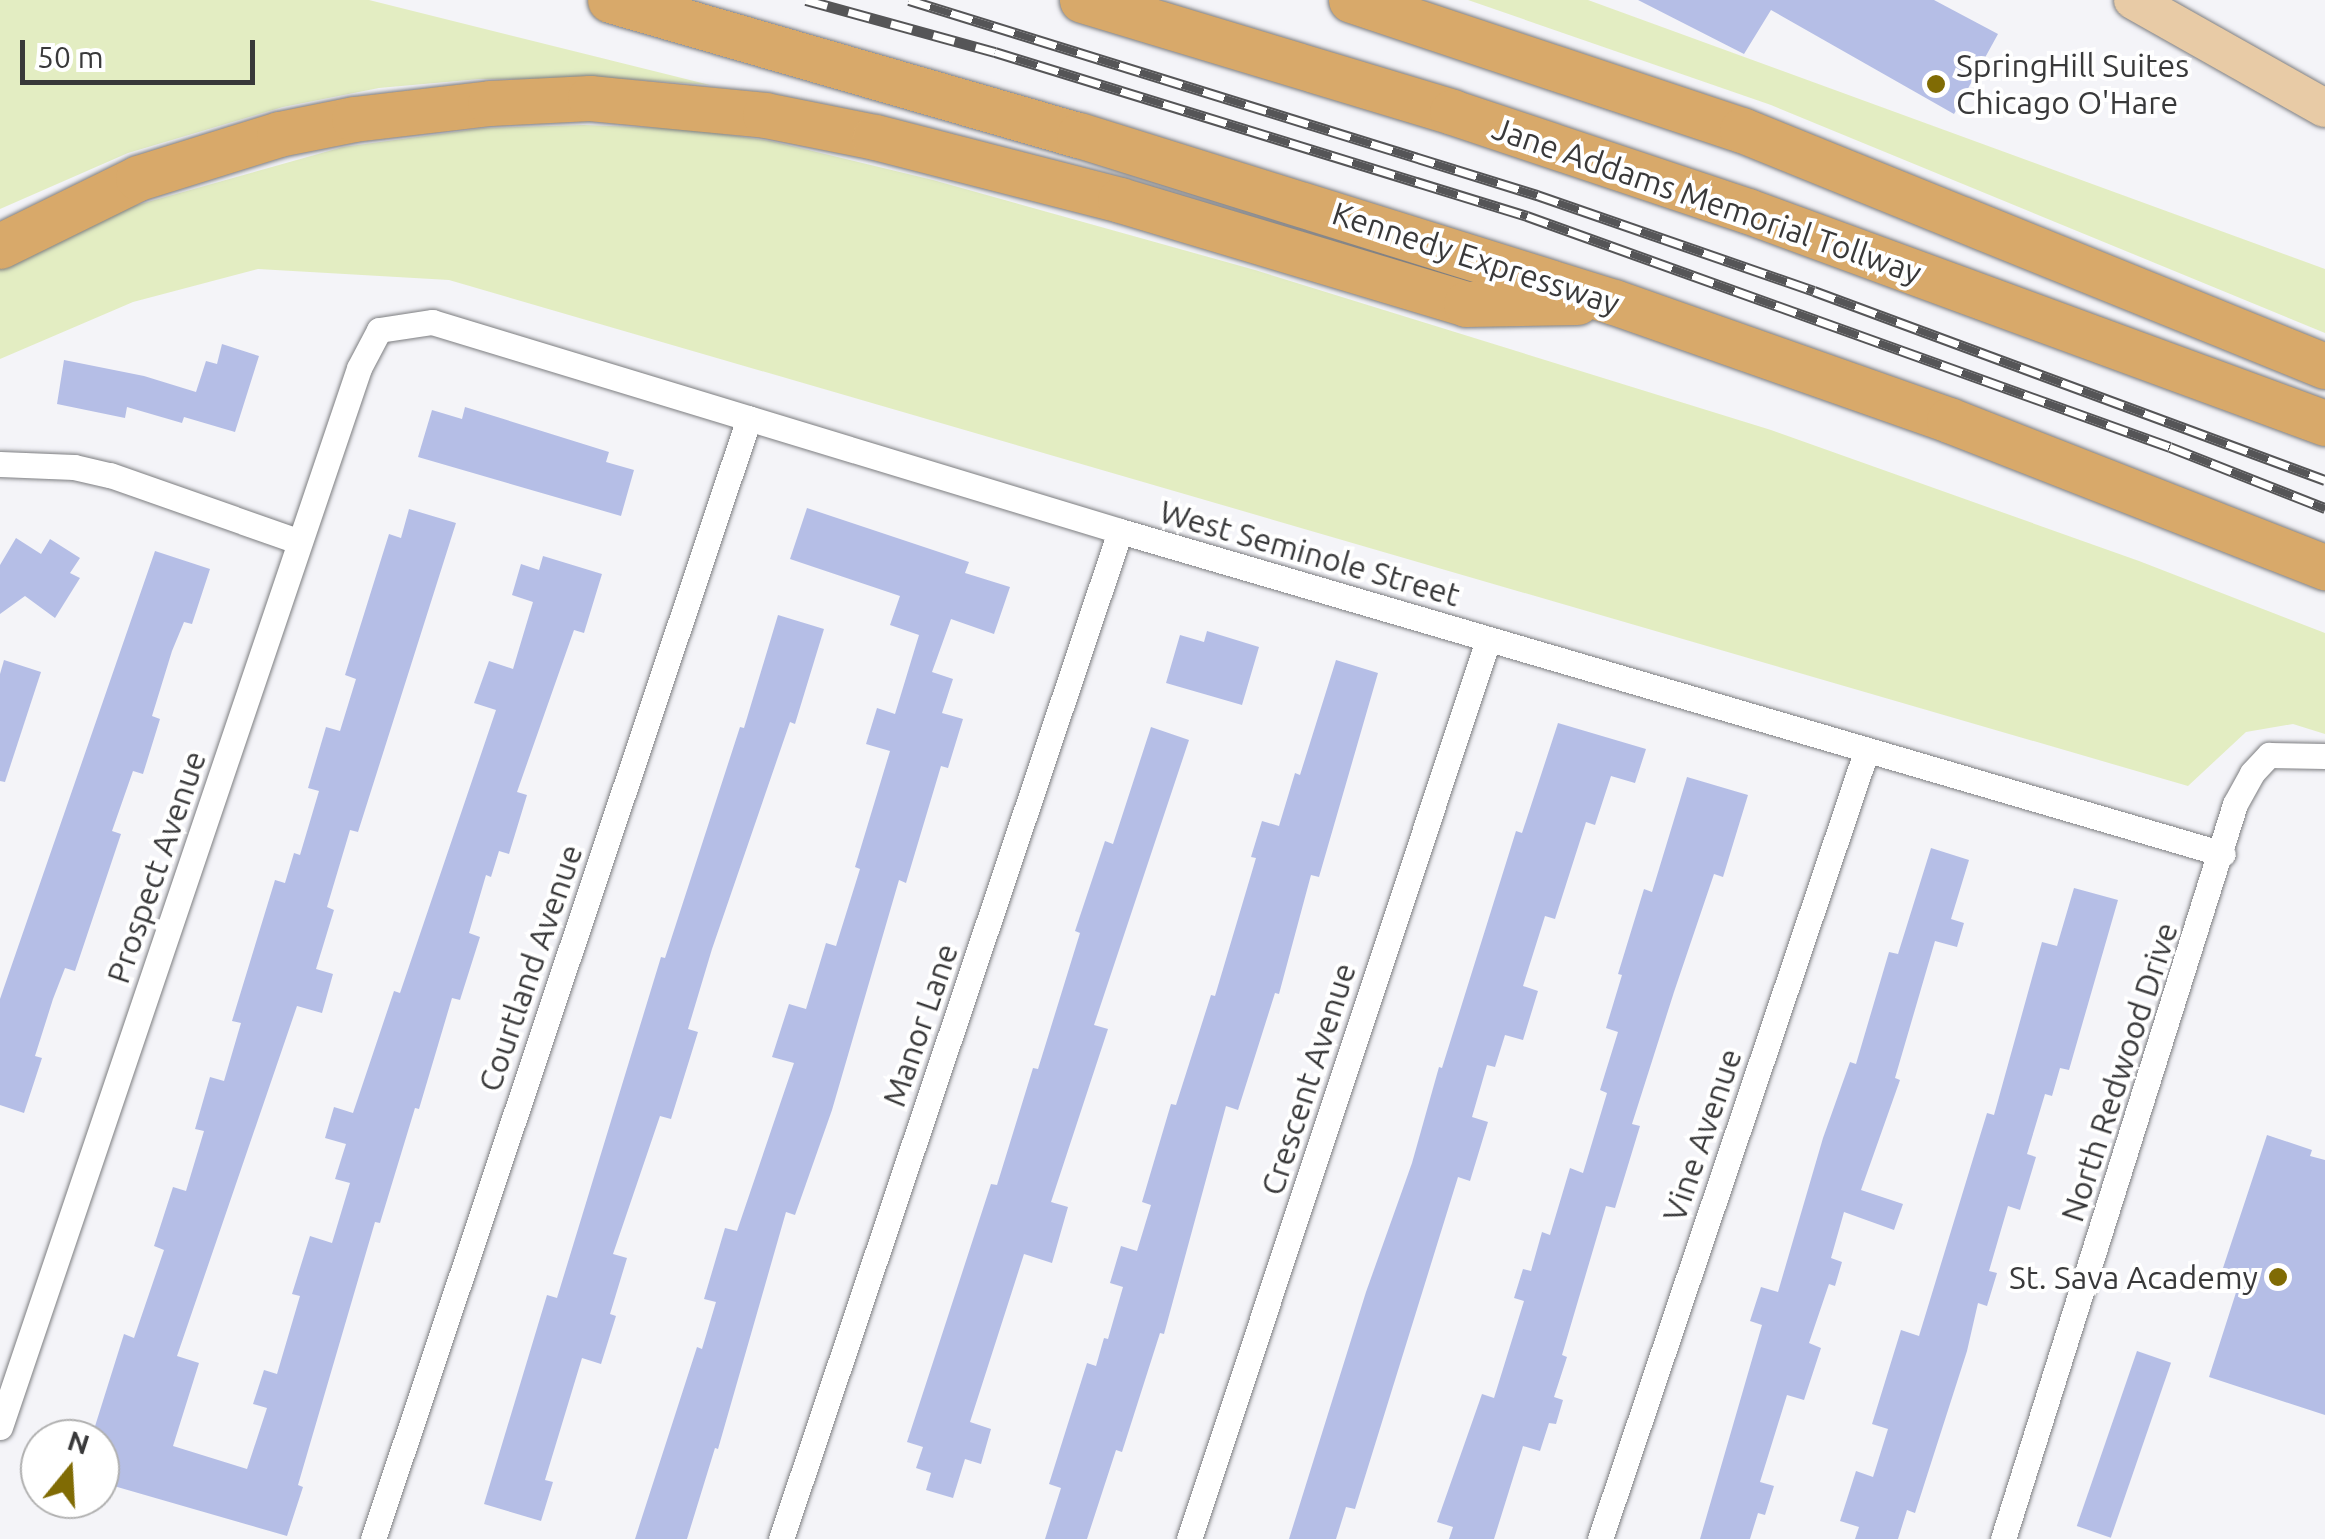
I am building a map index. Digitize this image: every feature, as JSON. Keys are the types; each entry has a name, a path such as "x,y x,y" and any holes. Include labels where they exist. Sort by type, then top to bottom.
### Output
{"highway":[{"name":"Kennedy Expressway","path":"610,0 1079,134 1614,302 1948,420 2325,567"},
{"name":"Jane Addams Memorial Tollway","path":"1082,0 1452,112 1748,211 2325,423"},
{"path":"1351,0 1742,130 2325,366"},
{"path":"0,246 138,178 279,134 354,119 490,103 590,98 765,115 875,137 1120,200 1466,304 1614,302"}],"main road":[{"path":"2133,0 2325,108"}],"street":[{"name":"West Seminole Street","path":"379,330 432,322 1120,532 2223,854"},
{"name":"Prospect Avenue","path":"0,1427 359,368 379,330"},
{"name":"Courtland Avenue","path":"373,1539 749,418"},
{"path":"5,464 110,475 300,542"},
{"name":"Manor Lane","path":"781,1539 1120,532"},
{"name":"Crescent Avenue","path":"1189,1539 1488,640"},
{"name":"Vine Avenue","path":"1600,1539 1866,752"},
{"name":"North Redwood Drive","path":"2003,1539 2223,854 2235,804 2252,773 2269,754 2325,756"}],"green space":[{"path":"0,0 369,0 710,85 625,79 479,79 379,88 283,107 128,153 0,209"},
{"path":"1468,0 1588,0 2325,269 2325,333 1771,105"},
{"path":"584,125 689,129 771,141 933,180 1255,270 1771,430 2139,561 2325,633 2325,734 2293,724 2246,732 2188,786 449,280 258,269 133,302 0,359 0,266 112,212 343,147 484,128"}],"building":[{"name":"SpringHill Suites Chicago O'Hare","path":"1638,0 1934,0 1998,34 1954,114 1771,10 1744,54"},
{"path":"222,344 259,356 235,432 184,417 182,423 127,407 125,418 57,404 64,360 144,376 196,392 206,361 217,364"},
{"path":"465,407 609,452 606,462 634,470 621,516 418,457 432,410 462,419"},
{"path":"807,508 969,562 965,573 1010,587 994,634 951,619 932,672 953,679 942,713 963,719 948,768 941,766 906,883 899,880 832,1110 795,1215 786,1212 718,1449 715,1448 687,1539 635,1539 697,1347 702,1349 716,1302 704,1299 725,1228 737,1231 794,1063 772,1057 789,1004 806,1009 826,943 836,946 860,869 855,867 890,751 866,744 877,708 895,714 919,635 890,625 900,596 790,559"},
{"path":"409,509 456,523 358,832 350,830 327,907 334,910 316,969 333,974 322,1013 297,1006 177,1356 199,1363 173,1446 247,1469 267,1408 253,1404 264,1370 277,1374 300,1296 292,1294 310,1236 332,1243 350,1183 335,1179 346,1144 325,1138 334,1107 353,1113 394,991 400,993 496,710 474,703 489,661 513,669 533,602 512,595 521,564 539,570 543,556 602,574 584,633 574,630 517,792 527,795 509,854 499,851 491,877 486,875 469,933 480,937 460,1000 452,998 380,1223 375,1222 298,1485 303,1487 287,1536 120,1488 120,1419 97,1419 124,1334 134,1338 164,1250 154,1246 173,1187 186,1191 204,1131 195,1129 210,1077 224,1081 241,1023 232,1021 275,880 285,883 294,853 300,855 319,791 308,788 326,727 340,731 356,679 345,675 389,534 401,538"},
{"path":"16,538 41,554 50,539 80,558 70,573 80,578 55,618 25,596 0,614 0,565"},
{"path":"155,551 210,569 192,624 184,622 172,651 152,716 160,719 143,774 133,771 112,831 121,834 75,971 65,968 53,999 35,1056 42,1058 24,1113 0,1105 0,999"},
{"path":"778,615 824,629 795,724 790,722 712,949 688,1029 698,1032 671,1119 660,1116 613,1254 627,1258 610,1314 616,1316 601,1364 582,1358 545,1480 553,1482 541,1521 484,1504 547,1295 557,1298 661,957 665,958 740,727 744,728"},
{"path":"1207,631 1259,647 1242,705 1166,683 1180,635 1204,642"},
{"path":"4,660 41,672 5,782 0,781 0,674"},
{"path":"1336,660 1378,673 1319,877 1311,875 1279,994 1275,993 1238,1110 1226,1106 1164,1334 1160,1333 1122,1452 1116,1450 1087,1539 1045,1539 1061,1488 1049,1484 1087,1363 1096,1366 1123,1287 1110,1283 1121,1246 1137,1251 1151,1205 1142,1202 1171,1104 1176,1105 1211,995 1215,996 1256,858 1251,857 1262,821 1279,826 1295,773 1300,775"},
{"path":"1558,723 1646,749 1635,783 1611,776 1595,825 1586,822 1555,919 1545,916 1523,986 1538,991 1523,1040 1505,1035 1495,1067 1487,1065 1472,1117 1488,1122 1470,1181 1458,1177 1355,1509 1346,1507 1336,1539 1289,1539 1516,831 1522,833"},
{"path":"1151,727 1189,740 1094,1025 1108,1029 1051,1202 1068,1207 1052,1263 1024,1254 970,1422 991,1429 981,1464 965,1459 953,1498 926,1490 931,1473 916,1468 923,1447 907,1442 991,1184 997,1185 1033,1068 1038,1069 1080,933 1075,931 1105,841 1113,844"},
{"path":"1687,777 1748,795 1723,877 1714,874 1674,992 1632,1124 1640,1126 1615,1208 1606,1206 1562,1355 1567,1357 1554,1397 1563,1400 1556,1424 1549,1423 1540,1451 1523,1446 1494,1539 1449,1539 1453,1527 1437,1522 1482,1394 1494,1398 1524,1301 1514,1298 1523,1269 1531,1271 1542,1232 1550,1235 1570,1168 1583,1173 1607,1093 1600,1090 1618,1032 1606,1028 1622,975 1618,974 1644,889 1652,892"},
{"path":"1931,848 1969,860 1951,919 1964,923 1957,947 1935,941 1895,1078 1900,1080 1861,1190 1903,1204 1894,1230 1844,1212 1831,1258 1842,1262 1835,1286 1829,1284 1809,1343 1821,1348 1804,1400 1787,1395 1760,1482 1774,1486 1765,1515 1758,1513 1750,1539 1700,1539 1762,1325 1750,1321 1761,1287 1778,1292 1823,1138 1850,1062 1856,1064 1889,952 1898,954"},
{"path":"2074,888 2118,900 2069,1070 2060,1068 2052,1096 2045,1094 2027,1154 2036,1157 2020,1210 2008,1206 1989,1271 1997,1273 1987,1306 1978,1303 1967,1351 1915,1513 1907,1510 1898,1539 1855,1539 1859,1527 1840,1521 1856,1471 1873,1477 1888,1429 1872,1424 1901,1330 1919,1336 1987,1113 1994,1115 2042,942 2057,946"},
{"name":"St. Sava Academy","path":"2267,1135 2312,1150 2310,1156 2325,1160 2325,1415 2209,1377 2240,1280 2221,1274"},
{"path":"2137,1351 2171,1363 2111,1538 2077,1526"}],"railway":[{"path":"806,0 995,52 1527,216 2170,447 2325,508"},
{"path":"909,0 1537,195 1814,291 2325,480"}],"place":[{"name":"SpringHill Suites Chicago O'Hare","path":"1936,84"},
{"name":"St. Sava Academy","path":"2278,1277"}]}
